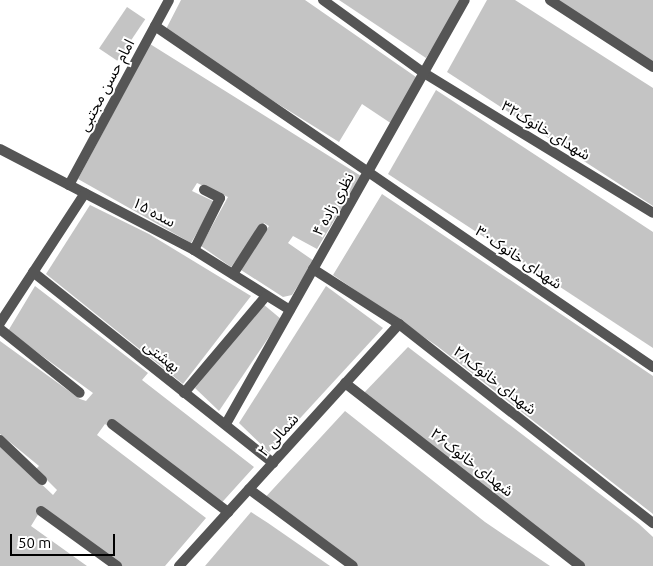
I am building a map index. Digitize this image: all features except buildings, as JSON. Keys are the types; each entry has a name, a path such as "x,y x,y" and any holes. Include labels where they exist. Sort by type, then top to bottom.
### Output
{"street":[{"name":"امام حسن مجتبی","path":"69,185 169,0"},
{"name":"شهدای خانوک۳۲","path":"324,0 424,73 653,213"},
{"name":"نظری زاده ۴","path":"226,422 465,0"},
{"path":"550,0 653,67"},
{"name":"شهدای خانوک۳۰","path":"155,26 653,367"},
{"name":"سده ۱۵","path":"0,148 194,250 290,310"},
{"path":"194,250 220,198 204,190"},
{"path":"0,323 85,193"},
{"path":"233,274 262,229"},
{"name":"شهدای خانوک۲۸","path":"313,269 399,324 653,523"},
{"name":"بهشتی","path":"33,272 184,392 226,422 272,463"},
{"path":"184,392 266,296"},
{"name":"شمالی ۲","path":"179,566 399,324"},
{"path":"0,329 80,393"},
{"name":"شهدای خانوک۲۶","path":"345,383 580,566"},
{"path":"112,424 228,512"},
{"path":"0,440 42,480"},
{"path":"248,489 353,566"},
{"path":"41,511 117,566"}]}
